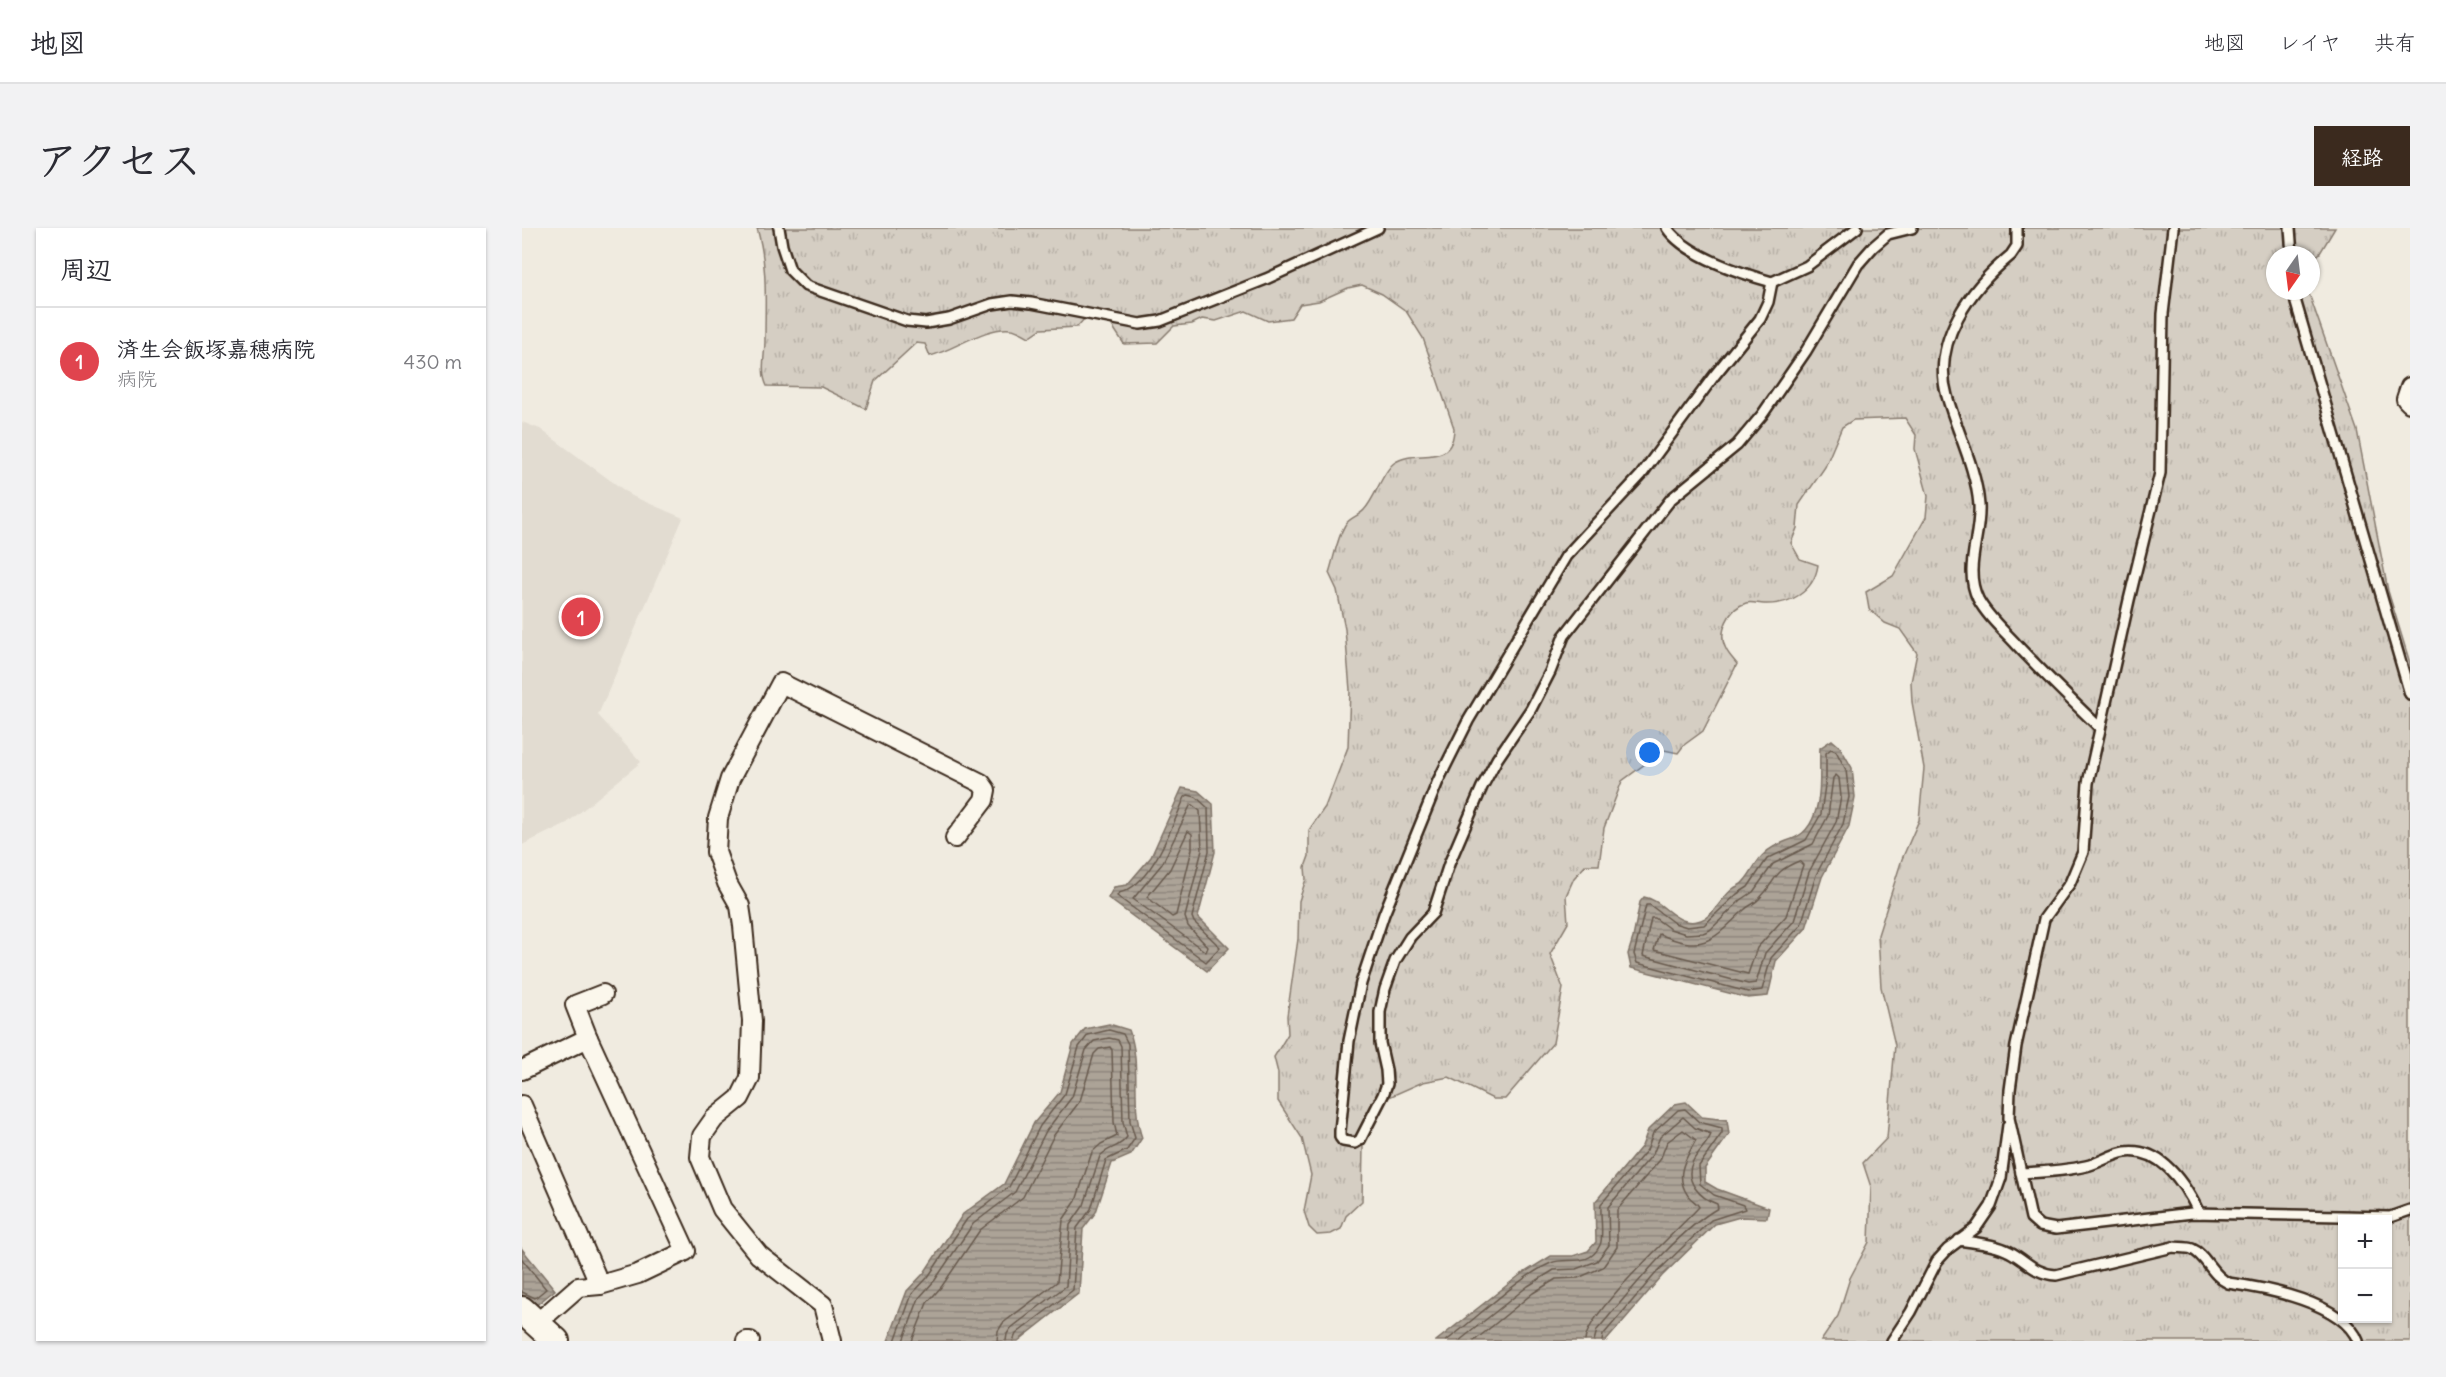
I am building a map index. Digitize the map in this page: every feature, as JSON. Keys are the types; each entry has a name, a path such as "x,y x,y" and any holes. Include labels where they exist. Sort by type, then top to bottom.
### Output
{"street":[{"path":"2410,387 2406,399 2410,403"},
{"path":"832,1341 822,1305 759,1255 722,1209 700,1157 702,1136 714,1119 740,1098 750,1078 752,1021 743,926 740,906 727,883 716,852 718,818 730,779 781,683 981,783 986,790 984,800 956,838"},
{"path":"556,1341 530,1316 578,1287 600,1285 638,1274 686,1251 575,1005 603,994"},
{"path":"522,1070 588,1038"},
{"path":"522,1105 600,1285"}],"lane":[{"path":"779,228 790,270 806,286 908,321 926,323 949,319 992,304 1012,301 1140,324 1160,321 1266,279 1378,228"},
{"path":"1667,228 1674,239 1727,268 1772,282 1807,266 1857,228"},
{"path":"1772,282 1768,302 1760,319 1714,376 1641,475 1566,556 1468,721 1438,781 1384,914 1361,983 1349,1041 1340,1131 1343,1141 1355,1143 1360,1140 1387,1084 1380,1043 1380,1012 1395,961 1410,937 1433,913 1449,864 1482,787 1497,759 1531,709 1550,672 1564,636 1671,499 1737,445 1762,415 1806,351 1858,264 1888,234 1912,228"},
{"path":"2017,228 2017,246 1965,303 1957,318 1950,336 1944,366 1943,380 1971,466 1979,504 1979,522 1972,569 1973,584 1987,613 2053,683 2100,728"},
{"path":"1892,1341 1911,1312 1937,1261 1959,1240 1976,1228 1991,1206 2001,1178 2016,1046 2044,919 2070,883 2083,852 2088,783 2160,473 2163,314 2173,228"},
{"path":"2290,228 2291,246"},
{"path":"2296,300 2410,694"},
{"path":"2009,1118 2031,1218 2040,1226 2056,1229 2199,1213 2380,1218 2410,1210"},
{"path":"2021,1173 2088,1166 2125,1152 2140,1152 2168,1168 2187,1188 2199,1213"},
{"path":"1959,1240 2011,1252 2036,1271 2046,1275 2056,1275 2172,1247 2192,1249 2217,1278 2228,1283 2300,1298 2341,1320 2353,1329 2358,1341"}],"shaded area":[{"path":"522,422 540,429 632,496 683,518 598,715 641,762 567,823 522,845"}],"green space":[{"path":"757,228 2335,228 2320,253 2320,246 2266,246 2266,300 2311,300 2357,430 2388,591 2410,663 2410,1341 1821,1341 1838,1316 1850,1278 1869,1242 1871,1187 1863,1163 1887,1138 1895,1045 1881,987 1878,935 1902,859 1919,820 1924,768 1912,702 1911,682 1917,653 1900,629 1885,623 1869,609 1866,592 1893,576 1926,517 1928,496 1915,449 1916,435 1905,418 1853,420 1842,427 1825,467 1799,505 1797,528 1791,543 1800,559 1818,565 1812,583 1799,595 1783,602 1764,604 1748,602 1734,610 1726,622 1723,636 1727,651 1737,664 1703,731 1684,745 1678,753 1664,750 1622,781 1604,828 1599,865 1586,865 1574,878 1566,896 1568,923 1550,954 1563,988 1553,1043 1505,1099 1493,1099 1449,1077 1423,1082 1389,1097 1363,1146 1362,1201 1346,1216 1341,1229 1331,1234 1317,1235 1309,1227 1304,1211 1311,1175 1302,1138 1278,1101 1278,1073 1274,1057 1288,1034 1287,1016 1298,939 1299,901 1306,879 1305,867 1309,856 1309,830 1325,807 1348,747 1350,690 1345,629 1337,590 1329,573 1342,530 1368,505 1390,467 1403,459 1440,453 1447,449 1452,441 1454,428 1423,338 1406,311 1382,294 1362,285 1348,288 1319,301 1300,304 1291,318 1268,321 1246,311 1216,321 1202,319 1192,324 1174,326 1157,343 1124,344 1111,324 1084,319 1077,327 1041,329 1029,337 1015,330 1001,329 930,356 925,344 916,343 875,381 866,409 821,387 767,386 763,370 765,284 763,256"}],"water":[{"path":"1832,740 1840,747 1852,768 1855,797 1849,826 1822,877 1806,928 1776,961 1768,996 1748,998 1631,968 1628,954 1640,902 1644,897 1658,903 1684,921 1692,922 1706,918 1730,891 1743,883 1764,854 1778,844 1805,831 1817,805 1820,748"},
{"path":"1182,788 1198,791 1213,804 1215,852 1198,917 1229,948 1207,971 1108,898 1114,887 1127,885 1151,857"},
{"path":"1109,1024 1129,1030 1133,1043 1137,1111 1142,1138 1131,1155 1112,1163 1096,1212 1083,1229 1079,1293 1018,1341 888,1341 907,1291 924,1273 963,1214 1004,1184 1034,1123 1060,1092 1073,1044 1085,1029"},
{"path":"1686,1102 1702,1117 1727,1120 1729,1134 1705,1168 1705,1182 1717,1189 1769,1208 1767,1218 1740,1217 1715,1224 1662,1276 1606,1341 1436,1341 1520,1275 1551,1256 1573,1256 1588,1251 1596,1242 1595,1202 1642,1146 1648,1130 1675,1104"},
{"path":"522,1249 555,1290 534,1307 522,1296"}],"place":[{"name":"済生会飯塚嘉穂病院","path":"581,617"}]}
